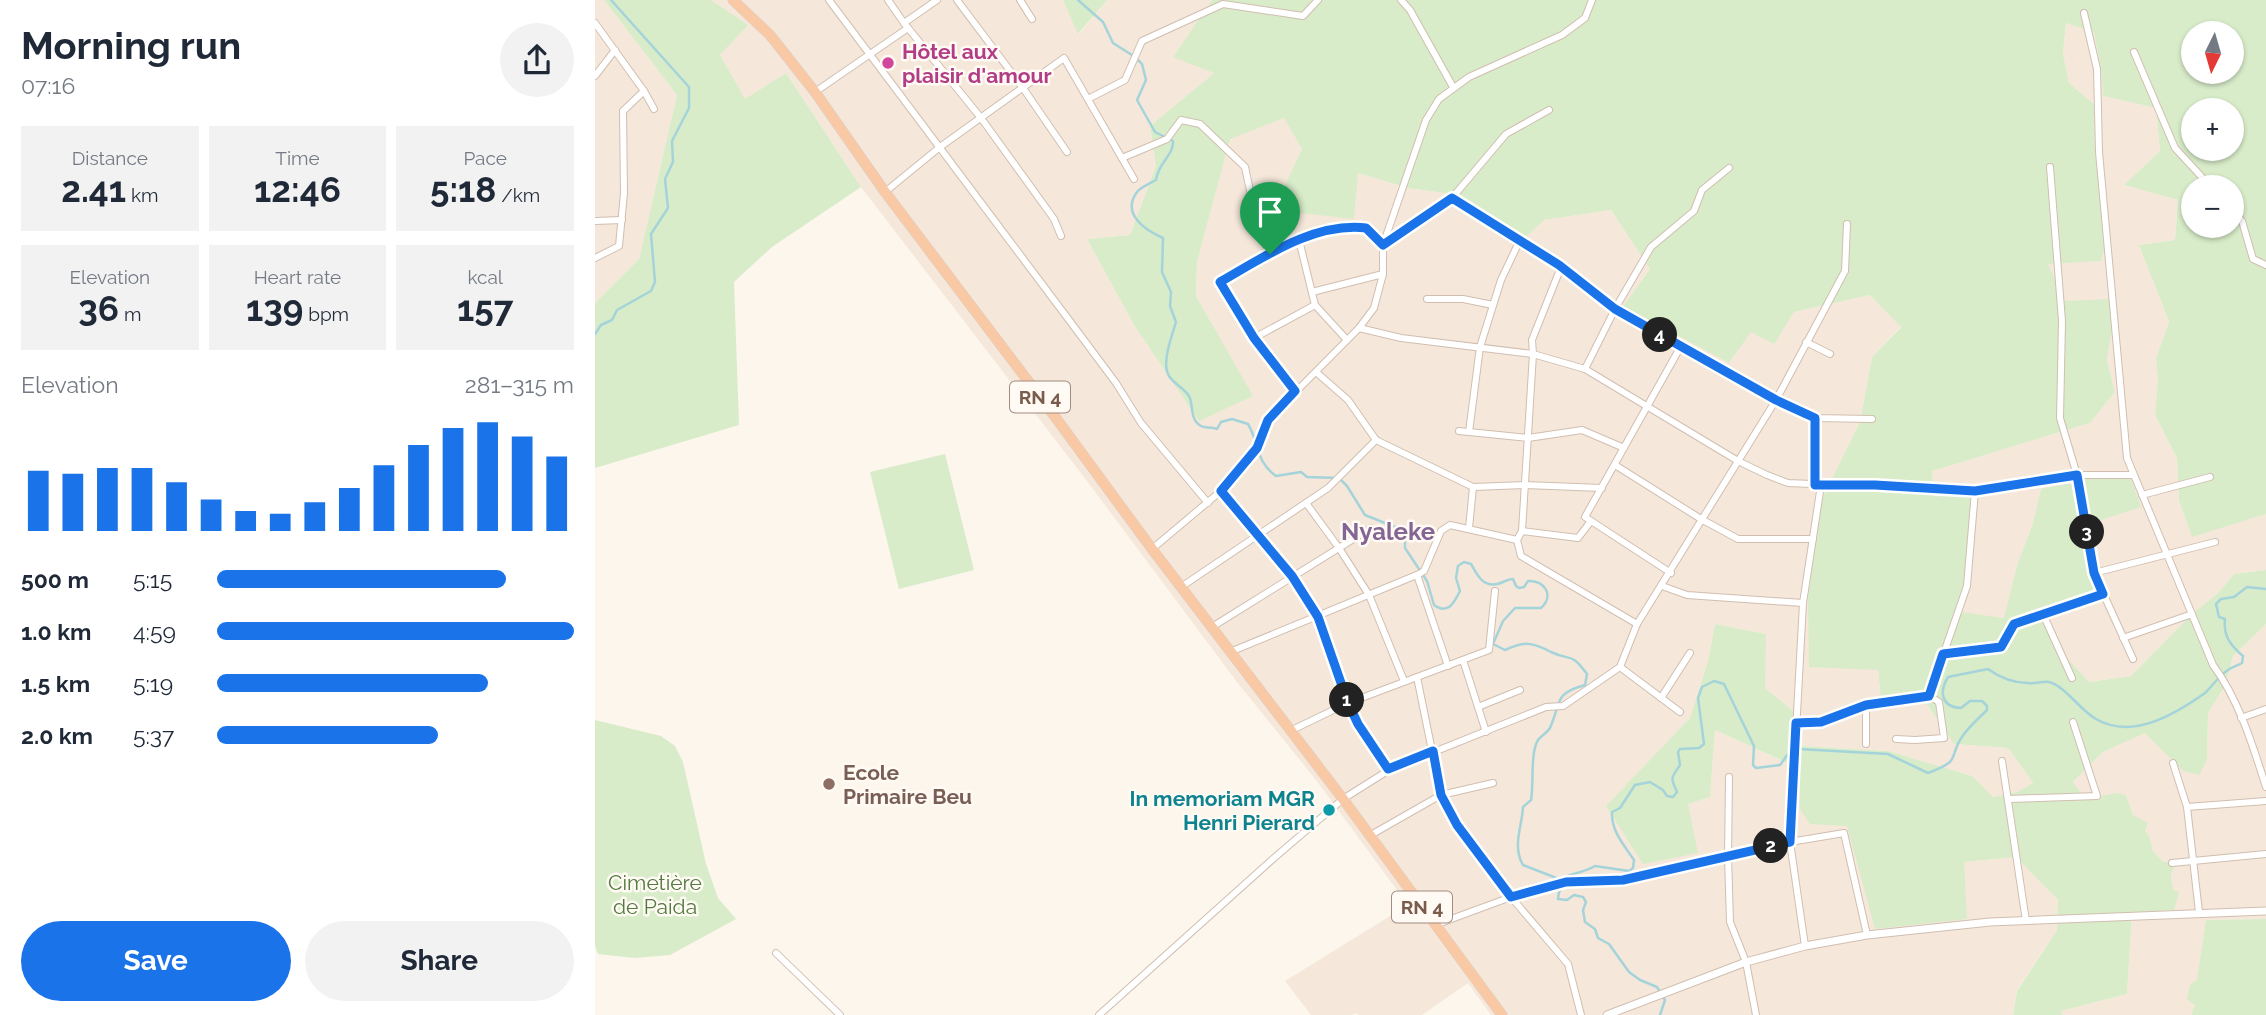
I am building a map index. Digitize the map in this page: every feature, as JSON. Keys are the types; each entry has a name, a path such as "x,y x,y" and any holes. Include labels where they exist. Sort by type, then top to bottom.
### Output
{"highway":[{"name":"RN 4","path":"739,2 770,35 815,92 885,192 1343,799 1502,1015"}],"street":[{"path":"829,0 1116,383 1141,423 1208,503"},
{"path":"888,0 981,118 1054,219 1061,236"},
{"path":"815,92 869,55 937,0"},
{"path":"957,0 1067,152"},
{"path":"1020,0 1032,19"},
{"path":"1088,99 1125,80 1142,41 1223,4 1303,16 1318,0"},
{"path":"1401,0 1410,10 1453,87"},
{"path":"1152,549 1221,491 1257,448 1268,420 1359,328 1374,308 1383,274 1383,245 1426,120 1439,99 1469,77 1562,35 1585,18 1592,0"},
{"path":"2084,13 2097,69 2099,152 2127,458 2213,665 2241,718 2266,787"},
{"path":"595,23 654,109"},
{"path":"595,76 615,50"},
{"path":"2134,52 2175,148 2200,175"},
{"path":"885,192 940,147 1064,58 1134,179"},
{"path":"595,258 619,246 624,193 623,111 644,91"},
{"path":"1383,245 1452,198 1506,134 1549,110"},
{"path":"1122,158 1168,138 1181,120 1201,124 1245,167 1258,228 1270,254"},
{"path":"2050,167 2063,321 2060,418 2077,475 2094,573 2133,659"},
{"path":"1585,369 1615,309 1651,247 1694,211 1702,190 1728,168"},
{"path":"1452,198 1560,267 1615,309 1776,400 1815,418 1872,419"},
{"path":"595,221 622,220"},
{"path":"1099,1015 1343,799 1388,769 1546,707 1563,706 1620,667 1637,624 1776,400 1845,271 1847,224"},
{"path":"1295,391 1254,338 1220,282 1299,240 1346,226 1366,228 1383,245"},
{"path":"2244,228 2253,259 2266,265"},
{"path":"1299,240 1315,305 1347,340"},
{"path":"1469,432 1480,347 1501,280 1519,242"},
{"path":"1560,267 1532,340 1522,531 1517,540 1521,556 1637,624"},
{"path":"1312,292 1383,274"},
{"path":"1427,299 1463,299 1493,305"},
{"path":"1254,338 1315,305"},
{"path":"1359,328 1401,338 1533,354 1585,369 1738,461 1788,482 1975,491 2077,475 2133,475"},
{"path":"1806,342 1830,354"},
{"path":"1671,573 1585,517 1681,346"},
{"path":"1316,372 1348,400 1376,440 1473,487 1525,485 1602,488"},
{"path":"1805,946 1790,842 1803,603 1818,485 1815,418"},
{"path":"1459,431 1528,438 1582,430 1624,448"},
{"path":"1181,587 1328,488 1376,440"},
{"path":"1615,465 1738,539 1813,539"},
{"path":"2142,495 2210,477"},
{"path":"1469,528 1473,487"},
{"path":"1221,491 1292,576 1318,617 1348,703 1358,724 1388,769"},
{"path":"1929,696 1967,586 1975,491"},
{"path":"1305,503 1339,548 1369,595 1404,681"},
{"path":"1522,531 1579,538 1591,521"},
{"path":"1230,652 1420,573 1441,531 1450,525 1517,540"},
{"path":"1212,627 1371,528"},
{"path":"2094,573 2215,542"},
{"path":"1420,573 1448,666"},
{"path":"1662,586 1687,595 1803,603"},
{"path":"1290,731 1348,703 1489,650 1496,591"},
{"path":"1943,654 2001,647 2014,624 2103,594"},
{"path":"2043,614 2072,678"},
{"path":"2123,638 2192,614"},
{"path":"1661,698 1690,653"},
{"path":"1464,660 1486,732"},
{"path":"1620,667 1680,712"},
{"path":"1417,677 1441,795 1457,825 1511,897 1568,964 1580,1015"},
{"path":"1478,707 1520,690"},
{"path":"1796,723 1821,722 1866,705 1929,696 1939,702 1944,737 1896,739"},
{"path":"1866,705 1866,744"},
{"path":"2241,718 2266,709"},
{"path":"2008,799 2097,796 2073,722"},
{"path":"2257,761 2266,758"},
{"path":"2002,761 2026,921"},
{"path":"2173,763 2187,807 2199,912"},
{"path":"1729,777 1730,922 1746,962 1756,1015"},
{"path":"1370,836 1441,795 1493,783"},
{"path":"2187,807 2266,801"},
{"path":"1435,925 1511,897 1563,883 1623,880 1790,842 1844,833 1867,935"},
{"path":"2172,863 2266,854"},
{"path":"1608,1015 1746,962 1805,946 1867,935 1990,922 2266,911"},
{"path":"776,953 840,1015"}],"shaded area":[{"path":"595,0 604,0 677,95 639,259 595,303"},
{"path":"711,0 1063,0 1079,34 1107,0 1212,0 1174,56 1214,73 1150,126 1156,166 1130,235 1087,239 1134,325 1199,420 1252,396 1196,296 1197,262 1230,138 1284,117 1302,149 1274,210 1358,173 1408,188 1458,195 1525,238 1544,220 1611,210 1650,269 1623,306 1729,363 1751,331 1794,312 1870,295 1901,326 1872,357 1860,422 1821,501 1878,670 1881,700 1926,703 1954,744 2008,748 2033,783 2017,792 1993,797 1972,776 1889,751 1800,746 1800,717 1765,689 1765,634 1715,624 1708,661 1690,718 1656,755 1687,804 1710,797 1715,730 1799,768 1800,809 1964,862 2016,857 2058,900 2057,930 2017,990 2013,1015 1491,1015 1468,983 1422,1015 1311,1015 1285,981 1408,905 1316,780 1237,682 1087,481 861,187 786,73 745,100 720,55 747,25"},
{"path":"2066,23 2094,33 2103,96 2156,108 2160,151 2124,185 2178,200 2175,240 2139,245 2169,322 2156,358 2158,379 2155,415 2177,458 2179,501 2192,536 2266,514 2266,570 2234,574 2220,591 2190,616 2131,676 2089,682 2067,658 2041,617 2089,523 2140,507 2041,489 2032,526 2018,562 2005,618 1960,613 1974,497 1934,496 1932,471 2090,423 2115,392 2107,360 2113,323 2065,302 2047,263 2100,261 2105,183 2095,155 2094,104 2069,83 2063,54"},
{"path":"2266,624 2266,919 2206,920 2195,1005 2191,1015 2063,1015 2061,1011 2127,994 2132,913 2174,910 2171,875 2175,860 2163,862 2153,851 2149,836 2133,815 2126,795 2085,799 2073,782 2103,752 2145,733 2183,771 2207,759 2208,713 2225,686 2233,656"}],"green space":[{"path":"604,0 711,0 748,25 720,55 745,99 786,73 861,187 772,247 734,282 739,425 595,468 595,303 639,259 677,95"},
{"path":"1063,0 1107,0 1078,34"},
{"path":"1212,0 2266,0 2266,514 2192,537 2179,501 2177,458 2155,415 2158,379 2156,358 2169,322 2139,245 2175,240 2178,200 2124,185 2160,151 2156,108 2103,96 2094,33 2066,23 2063,54 2069,83 2094,104 2095,155 2105,183 2107,238 2101,261 2048,264 2065,301 2111,299 2113,323 2107,360 2115,392 2090,423 1932,471 1934,496 1975,497 1975,530 1961,612 2004,618 2041,489 2097,477 2131,479 2141,507 2089,524 2098,599 2042,617 2067,658 2089,682 2131,676 2190,616 2220,591 2234,574 2266,570 2266,624 2233,656 2225,686 2208,713 2207,760 2199,775 2183,771 2145,733 2103,752 2073,782 2085,799 2117,793 2126,795 2133,815 2148,823 2145,831 2153,851 2163,862 2176,860 2171,875 2173,890 2179,892 2174,910 2132,913 2127,994 2061,1011 2063,1015 2013,1015 2017,991 2057,930 2058,900 2016,857 1964,862 1967,919 1875,929 1847,826 1810,824 1800,809 1799,768 1715,730 1710,797 1688,804 1698,853 1643,864 1606,806 1690,718 1708,661 1715,624 1766,634 1765,688 1800,717 1800,746 1889,751 1972,776 1993,797 2017,792 2033,783 2008,748 1954,744 1926,703 1881,700 1878,670 1809,667 1808,598 1821,501 1860,422 1872,357 1901,327 1870,295 1794,312 1774,344 1751,332 1729,363 1623,306 1650,269 1611,210 1544,220 1525,238 1458,195 1408,188 1358,173 1354,219 1273,210 1302,149 1284,118 1230,139 1197,262 1196,296 1253,396 1199,421 1134,325 1087,239 1130,235 1156,166 1150,126 1214,73 1173,57"},
{"path":"945,454 974,570 899,589 870,472"},
{"name":"Cimetière de Paida","path":"595,720 661,736 675,746 683,762 706,864 718,898 736,919 670,955 635,958 598,954 595,946"},
{"path":"2266,919 2266,1015 2191,1015 2195,1005 2187,999 2190,985 2197,980 2206,920"}],"waterway":[{"path":"595,334 601,325 612,320 617,310 651,291 655,282 651,234 668,208 665,179 673,162 672,141 689,108 689,87 611,0"},
{"path":"1078,0 1103,22 1113,43 1142,64 1146,80 1137,100 1155,132 1173,141 1171,151 1156,180 1137,192 1132,207 1137,220 1149,231 1163,238 1162,272 1171,292 1170,306 1176,322 1168,349 1167,371 1171,379 1189,396 1197,423 1202,427 1217,429 1221,422 1232,419 1248,424 1264,464 1276,476 1301,472 1307,477 1339,478 1365,515 1395,527 1403,526 1404,530 1400,536 1405,540 1405,548 1427,581 1434,605 1439,608 1450,606 1458,595 1458,566 1464,562 1471,564 1487,584 1513,579 1519,588 1524,587 1528,581 1534,581 1546,589 1547,598 1541,608 1515,608 1503,621 1493,644 1505,650 1523,644 1539,646 1574,660 1587,674 1585,685 1563,695 1550,728 1538,740 1533,760 1531,800 1523,807 1518,851 1523,865 1559,879 1564,885 1558,899 1567,900 1574,895 1583,897 1586,902 1583,910 1585,922 1595,929 1598,938 1609,944 1629,972 1657,987 1665,1000 1660,1015"},
{"path":"1559,879 1595,866 1629,871 1633,868 1634,860 1616,832 1612,812 1620,808 1635,785 1650,782 1667,796 1673,797 1677,792 1673,778 1680,765 1678,752 1680,749 1699,748 1704,744 1698,698 1702,687 1714,681 1724,684 1754,746 1753,765 1756,768 1780,765 1791,750 1798,749 1888,754 1928,773 1951,761 1964,734 1987,710 1982,701 1970,701 1961,708 1949,705 1943,693 1948,677 1988,669 2017,682 2049,682 2061,688 2096,719 2110,725 2138,726 2180,709 2205,693 2225,672 2242,663 2243,656 2229,640 2225,631 2225,619 2219,617 2216,604 2221,599 2234,597 2247,587 2266,589"}],"place":[{"name":"Hôtel aux plaisir d'amour","path":"888,63"},
{"name":"Ecole Primaire Beu","path":"829,784"},
{"name":"In memoriam MGR Henri Pierard","path":"1329,810"}],"district":[{"name":"Nyaleke","path":"1388,531"}],"route":[{"path":"1452,198 1559,265 1615,309 1776,400 1815,418 1815,485 1875,485 1975,491 2077,475 2094,573 2103,594 2014,624 2001,647 1943,654 1929,696 1866,705 1821,722 1796,723 1790,842 1623,880 1566,882 1511,897 1457,825 1441,795 1433,751 1388,769 1358,724 1348,703 1318,617 1292,576 1221,491 1257,448 1268,420 1295,391 1254,338 1220,282 1270,254 1299,240 1346,226 1366,228 1383,245 1452,198"}]}
